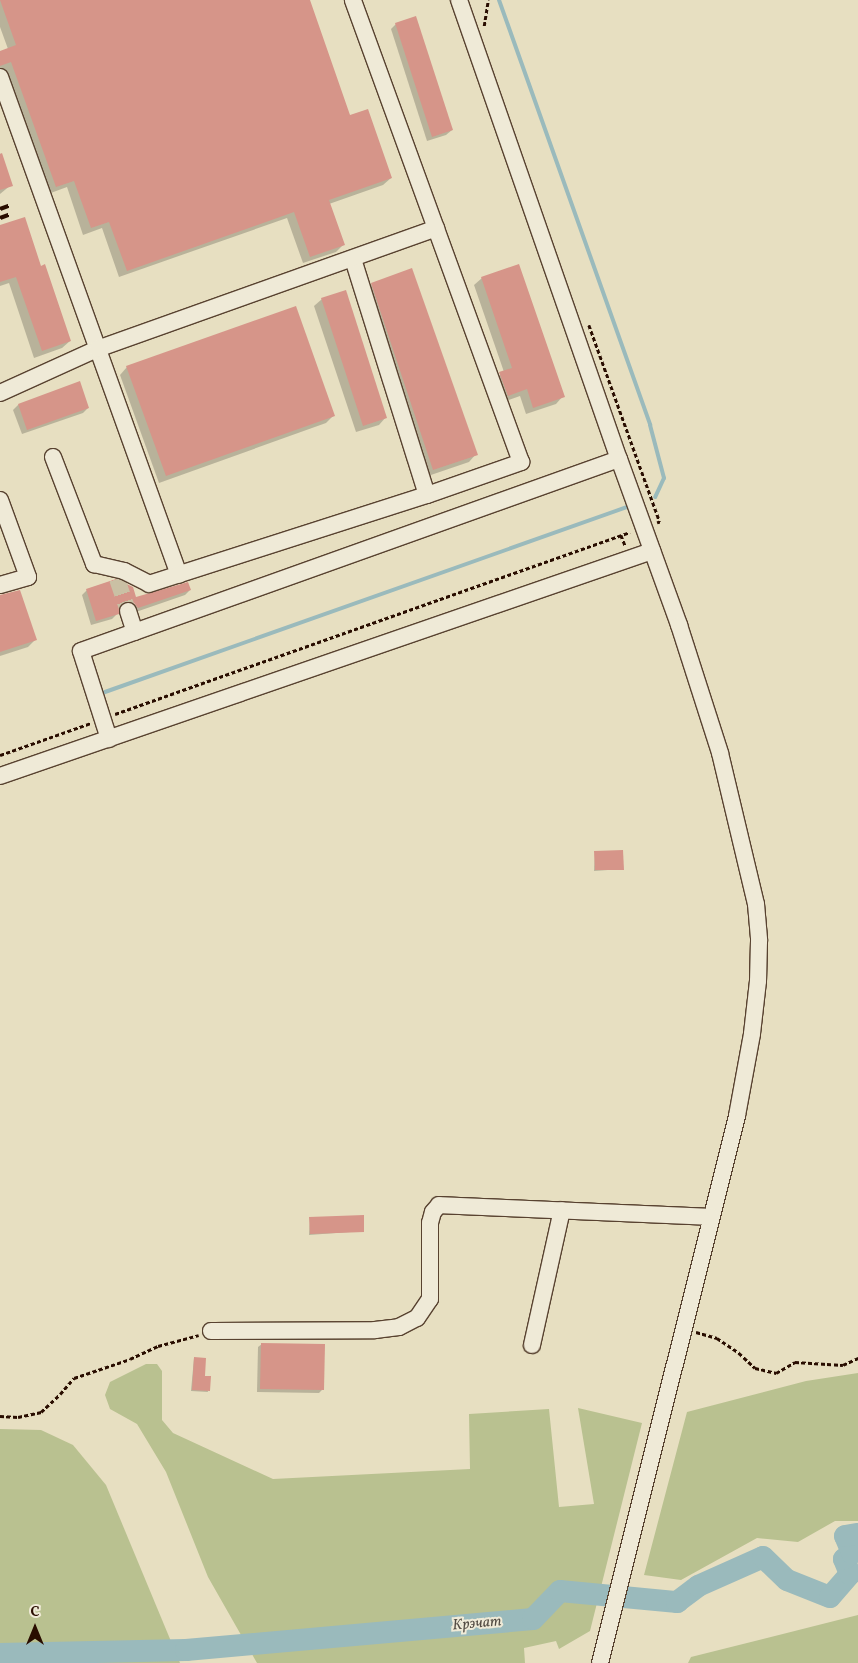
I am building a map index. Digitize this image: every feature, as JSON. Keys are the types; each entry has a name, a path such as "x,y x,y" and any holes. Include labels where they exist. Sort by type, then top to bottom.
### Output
{"street":[{"path":"53,457 94,564 116,574 124,571 149,584 427,495 521,462 353,0"},
{"path":"459,0 619,460 679,625 720,753 756,904 760,941 752,1034 737,1116 682,1329 600,1663"},
{"path":"0,77 179,575"},
{"path":"0,393 97,349 436,228"},
{"path":"353,259 427,495"},
{"path":"109,739 81,651 619,460"},
{"path":"0,500 28,576 0,585"},
{"path":"0,776 652,551"},
{"path":"128,611 135,632"},
{"path":"211,1332 375,1330 399,1327 417,1318 430,1299 430,1223 433,1212 439,1205 711,1217"},
{"path":"532,1345 562,1210"}],"path":[{"path":"0,755 621,535"},
{"path":"682,1329 717,1338 739,1352 755,1368 776,1373 795,1362 843,1365 858,1358"},
{"path":"0,1416 18,1417 41,1412 74,1378 130,1359 158,1346 211,1332"}],"green space":[{"path":"146,1364 157,1364 162,1371 162,1420 173,1433 273,1479 470,1469 469,1414 549,1409 559,1507 594,1504 578,1408 642,1423 590,1631 559,1649 556,1641 524,1648 525,1663 257,1663 208,1577 166,1472 137,1424 110,1409 105,1395 110,1382"},
{"path":"858,1373 858,1521 835,1521 798,1542 757,1538 681,1580 644,1575 687,1412 806,1381"},
{"path":"0,1429 41,1430 73,1445 106,1485 180,1663 0,1663"},
{"path":"858,1615 858,1663 688,1663 691,1657"}],"building":[{"path":"0,0 310,0 350,115 368,109 392,178 329,200 345,245 310,257 294,212 127,271 109,222 91,228 74,181 56,187 11,62 0,66 0,51 16,45"},
{"path":"416,16 453,130 432,137 395,23"},
{"path":"2,153 13,186 0,190 0,154"},
{"path":"25,217 41,266 45,264 71,341 42,351 16,277 0,282 0,225"},
{"path":"519,264 565,397 533,408 527,389 508,396 499,372 512,368 481,277"},
{"path":"412,268 478,455 433,470 371,283"},
{"path":"346,290 387,418 363,426 321,298"},
{"path":"296,306 335,416 166,476 126,366"},
{"path":"80,381 89,408 27,430 18,404"},
{"path":"116,579 133,587 136,597 188,582 191,590 138,608 134,603 125,601 120,605 119,614 96,621 86,589"},
{"path":"20,590 37,640 0,652 0,595"},
{"path":"623,850 624,870 595,870 594,851"},
{"path":"364,1215 364,1232 310,1234 309,1217"},
{"path":"261,1343 325,1344 324,1390 260,1389"},
{"path":"194,1357 206,1358 205,1376 211,1376 210,1391 192,1390"}],"waterway":[{"path":"499,0 650,425 664,478 655,497"},
{"path":"105,692 627,507"},
{"name":"Крэчат","path":"0,1654 186,1650 533,1619 560,1591 677,1602 698,1586 763,1557 787,1580 830,1597 850,1574 844,1559 852,1553 845,1536 858,1534"}],"tunnel":[{"path":"117,579 128,611"}],"railway":[{"path":"0,209 11,205"},
{"path":"0,218 14,213"}]}
